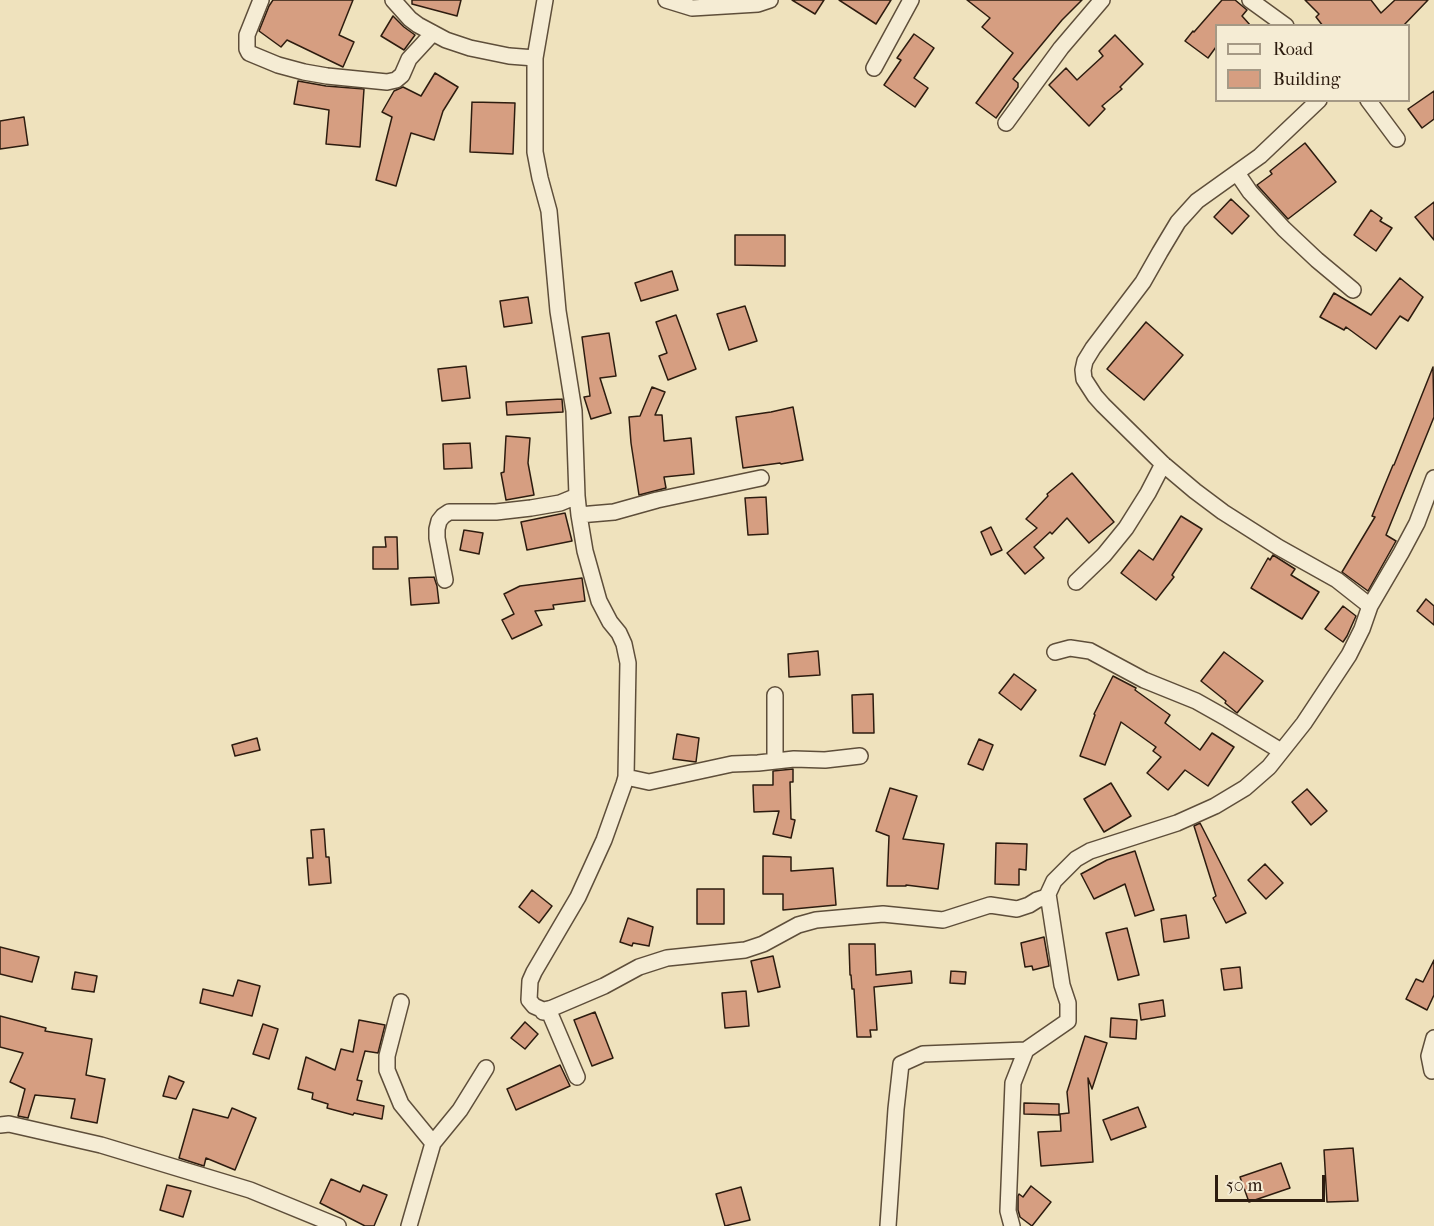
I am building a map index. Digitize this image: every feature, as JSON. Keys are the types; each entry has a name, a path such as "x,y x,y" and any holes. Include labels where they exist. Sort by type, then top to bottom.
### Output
{"street":[{"path":"261,0 246,35 249,53 278,65 304,72 387,82 396,80 402,75 409,59 433,33"},
{"path":"393,0 410,19 446,40 470,48 509,56 535,58"},
{"path":"545,0 535,58 535,152 549,211 558,311 574,411 579,515 585,551 599,601 610,622 619,633 628,663 626,777 604,840 578,897 530,981 529,1000 543,1012 579,998 639,967 667,958 745,950 763,944 798,925 816,920 883,914 943,920 990,905 1017,909 1046,897 1054,881 1076,860 1090,851 1177,823 1215,806 1245,788 1269,767 1310,713 1349,655 1370,606 1412,533 1434,478"},
{"path":"666,0 692,8 758,4 770,0"},
{"path":"874,68 911,0"},
{"path":"1006,123 1061,48 1102,0"},
{"path":"1250,0 1283,24"},
{"path":"1317,102 1260,156 1197,201 1178,222 1143,282 1093,348 1085,361 1083,370 1084,379 1095,396 1163,464 1223,512 1278,547 1337,580 1370,606"},
{"path":"1369,102 1397,139"},
{"path":"1237,173 1250,192 1284,229 1353,290"},
{"path":"1076,582 1104,555 1126,528 1163,464"},
{"path":"579,515 614,512 657,500 761,478"},
{"path":"445,580 437,529 439,521 449,512 495,512 531,508 577,496"},
{"path":"1055,652 1070,648 1090,651 1144,680 1196,701 1281,751"},
{"path":"775,695 775,761"},
{"path":"626,777 649,782 732,764 758,764 794,759 825,760 860,756"},
{"path":"888,1226 901,1064 923,1053 1026,1050 1068,1021 1068,1003 1062,985 1048,894"},
{"path":"400,1002 387,1056 387,1070 401,1104 433,1143"},
{"path":"548,1009 578,1077"},
{"path":"1432,1071 1429,1056 1434,1038"},
{"path":"1012,1226 1008,1211 1013,1083 1026,1050"},
{"path":"409,1226 433,1143 460,1110 486,1068"},
{"path":"0,1125 101,1145 250,1190 338,1226"}],"building":[{"path":"273,0 353,0 339,35 354,42 343,67 287,40 281,47 259,31"},
{"path":"412,0 461,0 457,16 412,4"},
{"path":"792,0 824,0 815,14"},
{"path":"839,0 891,0 876,24"},
{"path":"967,0 1082,0 1062,20 1013,79 1018,83 1018,87 996,118 976,103 1013,53 982,27 990,18"},
{"path":"1222,0 1235,0 1247,10 1242,16 1249,24 1215,24 1215,48 1208,58 1185,41"},
{"path":"1305,0 1371,0 1381,13 1395,0 1428,0 1405,24 1321,24 1316,17 1319,14"},
{"path":"393,16 415,35 404,50 381,36"},
{"path":"914,34 934,48 914,78 928,88 915,107 884,85 901,60 897,58"},
{"path":"1115,35 1143,64 1120,87 1122,89 1102,106 1105,109 1089,126 1049,85 1066,68 1077,80 1103,56 1099,51"},
{"path":"435,73 458,87 443,111 434,140 411,133 396,186 376,180 392,117 382,112 394,91 403,87 421,96"},
{"path":"298,81 364,89 360,147 326,144 329,110 294,104"},
{"path":"1434,91 1434,119 1422,128 1408,109"},
{"path":"472,102 515,103 513,154 470,152"},
{"path":"24,117 28,145 0,149 0,121"},
{"path":"1305,143 1336,182 1288,219 1257,185 1272,174 1270,171"},
{"path":"1231,199 1249,216 1232,234 1214,217"},
{"path":"1434,202 1434,240 1415,217"},
{"path":"1371,210 1382,218 1380,221 1392,228 1376,251 1354,235"},
{"path":"735,235 785,235 785,266 735,265"},
{"path":"672,271 678,290 641,301 635,283"},
{"path":"1400,278 1423,297 1408,321 1400,316 1376,349 1346,327 1344,330 1320,317 1334,293 1371,315"},
{"path":"528,297 532,323 504,327 500,301"},
{"path":"745,306 757,341 729,350 717,314"},
{"path":"676,315 696,369 668,380 659,356 667,353 656,322"},
{"path":"1146,322 1183,355 1144,400 1107,369"},
{"path":"609,333 616,376 600,378 611,413 591,419 584,397 590,396 582,337"},
{"path":"466,366 470,398 442,401 438,369"},
{"path":"1433,367 1434,417 1386,535 1396,541 1368,591 1342,572 1375,517 1372,516"},
{"path":"652,387 665,392 655,415 662,415 664,441 691,438 694,474 664,477 666,488 639,495 629,417 640,416"},
{"path":"562,399 563,412 507,415 506,402"},
{"path":"793,407 803,460 743,468 736,417"},
{"path":"506,436 530,438 528,463 534,495 506,500 501,473 504,472"},
{"path":"470,443 472,468 444,469 443,444"},
{"path":"1072,473 1114,522 1089,543 1067,518 1052,534 1050,532 1034,547 1044,558 1025,574 1007,553 1037,528 1026,519 1048,496 1047,494"},
{"path":"766,497 768,534 748,535 745,498"},
{"path":"565,513 572,541 527,550 521,522"},
{"path":"1181,516 1202,529 1172,575 1174,577 1156,600 1121,573 1139,550 1153,560"},
{"path":"991,527 1002,550 991,555 981,532"},
{"path":"464,530 483,533 479,554 460,550"},
{"path":"385,537 397,537 398,569 373,569 373,547 386,547"},
{"path":"1273,555 1295,569 1291,575 1319,592 1302,619 1251,588 1268,558 1270,560"},
{"path":"434,577 439,603 411,605 409,578"},
{"path":"582,578 585,601 553,605 554,609 535,611 542,625 512,639 502,620 514,614 504,594 520,586"},
{"path":"1426,599 1434,606 1434,625 1417,611"},
{"path":"1343,606 1356,616 1343,642 1325,629"},
{"path":"818,651 820,675 789,677 788,654"},
{"path":"1224,652 1263,681 1237,713 1201,681"},
{"path":"1014,674 1036,690 1021,710 999,693"},
{"path":"1113,676 1136,688 1135,690 1170,715 1165,723 1200,750 1212,733 1234,747 1208,786 1185,770 1168,790 1147,773 1161,757 1153,751 1156,747 1121,722 1105,765 1080,756 1094,714"},
{"path":"873,694 874,733 853,733 852,695"},
{"path":"677,734 699,738 696,762 673,759"},
{"path":"257,738 260,750 235,756 232,745"},
{"path":"979,739 993,745 983,770 968,764"},
{"path":"793,769 793,782 790,782 791,819 795,820 791,838 773,834 779,811 754,812 753,785 773,785 773,771"},
{"path":"1111,783 1131,816 1104,832 1084,799"},
{"path":"890,788 917,796 903,839 944,844 938,889 906,885 887,886 889,836 876,831"},
{"path":"1307,789 1327,811 1311,825 1292,802"},
{"path":"1200,823 1246,913 1226,923 1213,898 1216,896 1194,826"},
{"path":"324,829 331,883 309,885 307,858 313,858 311,830"},
{"path":"996,843 1027,844 1026,870 1019,869 1019,885 995,884"},
{"path":"1135,851 1154,910 1135,916 1125,884 1094,899 1081,874 1107,860"},
{"path":"763,856 791,857 791,871 833,868 836,905 783,910 783,894 763,894"},
{"path":"1265,864 1283,883 1266,899 1248,880"},
{"path":"697,889 724,889 724,924 697,924"},
{"path":"532,890 552,906 539,923 519,907"},
{"path":"1186,915 1189,938 1164,942 1161,919"},
{"path":"628,918 653,927 649,946 633,943 632,946 620,942"},
{"path":"1127,928 1139,975 1118,980 1106,933"},
{"path":"1044,937 1049,966 1033,970 1032,966 1025,967 1021,943"},
{"path":"849,944 875,944 876,975 911,971 912,983 874,987 877,1030 870,1030 871,1037 857,1037"},
{"path":"0,947 39,957 32,982 0,974"},
{"path":"773,956 780,987 758,992 751,961"},
{"path":"1434,960 1434,995 1427,1010 1406,999 1416,979 1423,982"},
{"path":"1240,967 1242,988 1224,990 1221,969"},
{"path":"951,971 966,972 965,984 950,983"},
{"path":"75,972 97,976 94,992 72,989"},
{"path":"238,980 260,986 252,1016 200,1003 203,989 233,996"},
{"path":"746,991 749,1026 725,1028 722,993"},
{"path":"1163,1000 1165,1016 1141,1020 1139,1004"},
{"path":"595,1012 613,1058 592,1066 574,1020"},
{"path":"0,1016 46,1028 45,1031 92,1039 86,1075 105,1079 97,1123 71,1118 75,1099 35,1095 28,1118 18,1116 25,1089 10,1082 23,1053 0,1047"},
{"path":"1111,1018 1137,1020 1136,1039 1110,1037"},
{"path":"359,1020 385,1025 378,1053 365,1051 357,1080 362,1081 357,1100 384,1106 382,1119 327,1108 328,1104 312,1099 313,1093 298,1089 306,1057 335,1070 341,1049 353,1052"},
{"path":"525,1022 538,1034 525,1049 511,1038"},
{"path":"263,1024 278,1029 269,1059 253,1054"},
{"path":"1085,1036 1107,1043 1092,1089 1088,1078 1093,1162 1041,1166 1038,1132 1061,1131 1060,1114 1069,1113 1067,1092"},
{"path":"560,1065 570,1086 516,1110 507,1089"},
{"path":"169,1076 184,1082 176,1099 163,1096"},
{"path":"1024,1103 1059,1104 1059,1115 1024,1114"},
{"path":"1138,1107 1146,1127 1111,1140 1103,1120"},
{"path":"232,1108 256,1118 235,1170 206,1158 204,1166 179,1158 193,1109 228,1118"},
{"path":"1353,1148 1358,1201 1327,1202 1324,1150"},
{"path":"1281,1163 1290,1188 1249,1202 1240,1177"},
{"path":"331,1179 360,1192 363,1185 387,1195 374,1226 365,1226 320,1203"},
{"path":"167,1185 191,1191 183,1217 160,1210"},
{"path":"1031,1186 1051,1202 1032,1226 1020,1217 1018,1210 1019,1194 1023,1197"},
{"path":"741,1187 750,1220 725,1226 716,1194"}]}
